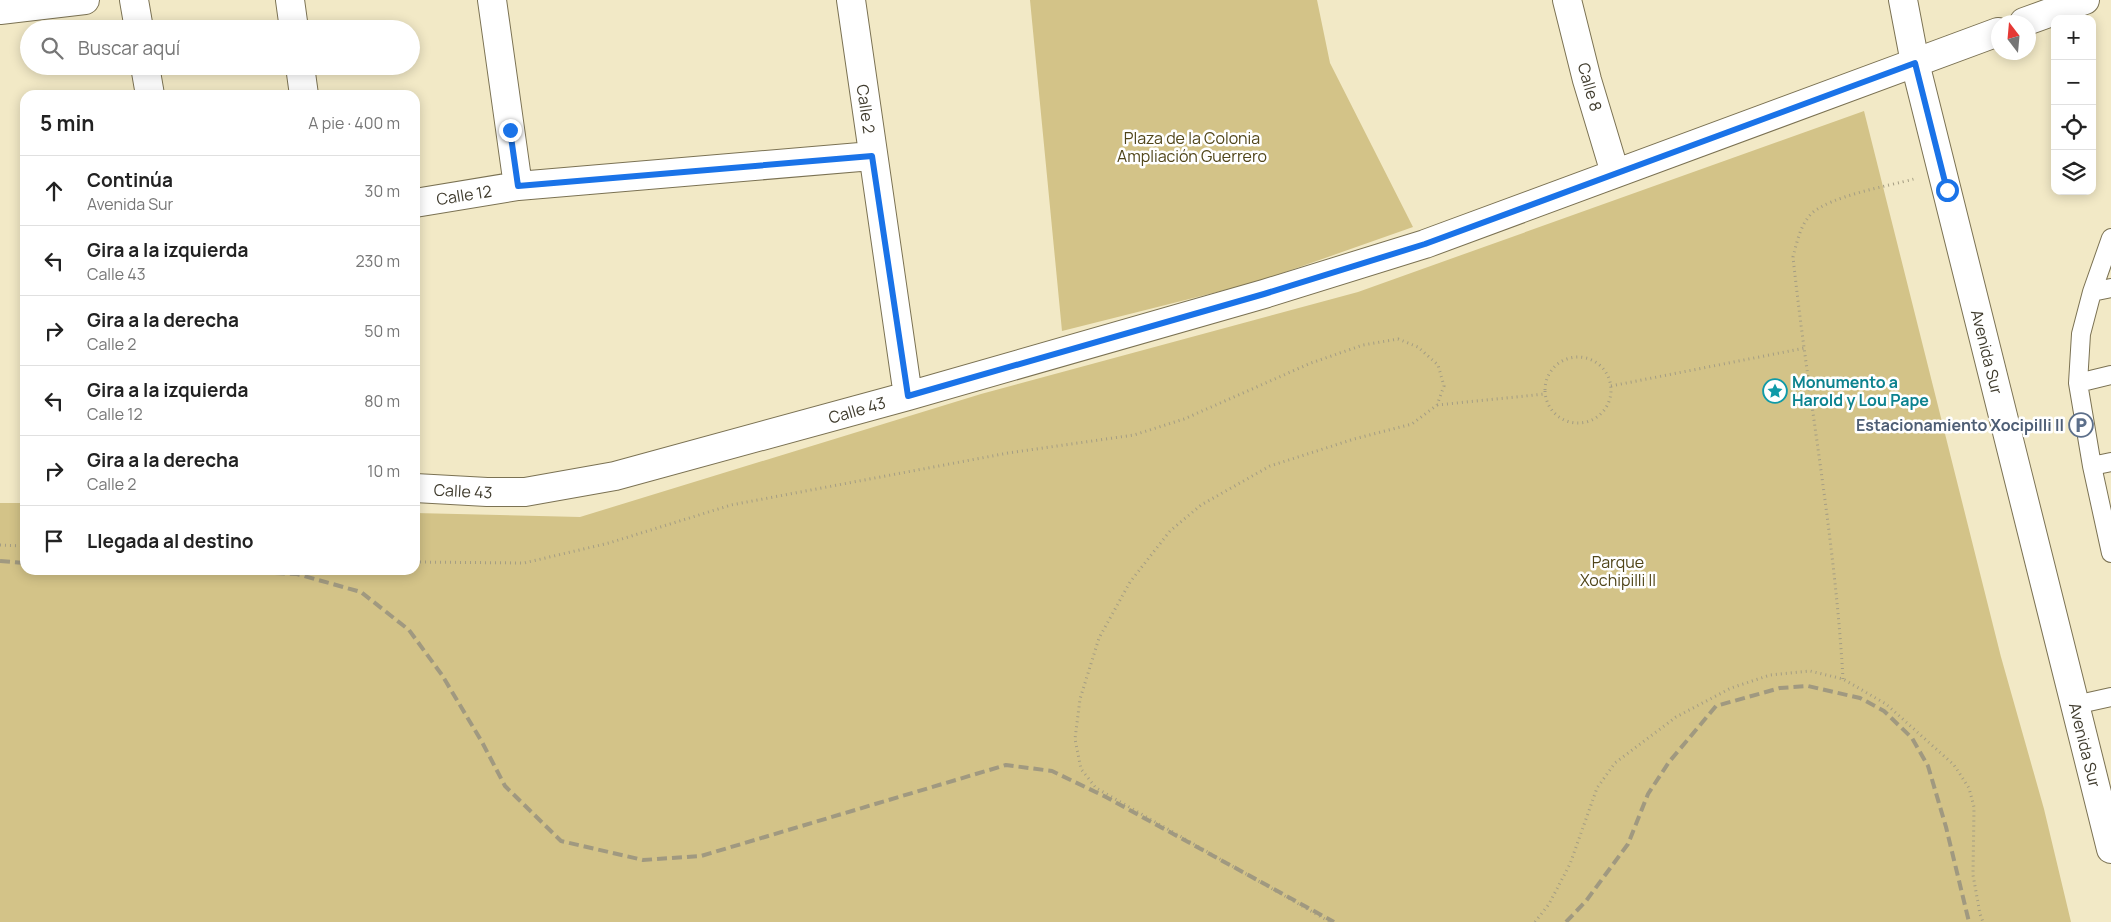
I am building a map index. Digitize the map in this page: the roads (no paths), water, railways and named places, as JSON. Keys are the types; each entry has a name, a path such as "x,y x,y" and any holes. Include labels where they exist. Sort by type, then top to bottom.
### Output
{"street":[{"path":"0,10 85,0"},
{"path":"134,0 137,20"},
{"path":"290,0 293,20"},
{"path":"492,0 518,186"},
{"name":"Calle 2","path":"851,0 908,396"},
{"name":"Calle 8","path":"1567,0 1587,80 1615,173"},
{"name":"Avenida Sur","path":"1903,0 1915,63 2111,849"},
{"path":"2036,18 2085,0"},
{"name":"Calle 43","path":"420,488 525,492 557,488 615,476 908,396 1255,296 1416,247 1991,35"},
{"path":"147,75 149,90"},
{"path":"301,75 303,90"},
{"name":"Calle 12","path":"420,202 518,186 872,156"}],"lane":[{"path":"2111,238 2092,292 2081,334 2078,383 2092,466 2111,551"},
{"path":"2092,292 2111,288"},
{"path":"2078,383 2111,375"},
{"path":"2092,466 2111,462"},
{"path":"2075,705 2111,697"}],"railway":[{"path":"0,561 20,563"},
{"path":"301,575 361,592 409,630 442,675 482,742 505,786 561,841 643,860 701,856 1006,765 1052,771 1104,796 1334,922"},
{"path":"1566,922 1586,901 1628,844 1648,794 1669,762 1716,706 1780,688 1808,686 1860,698 1884,711 1912,738 1928,766 1946,827 1969,922"}],"place":[{"name":"Monumento a Harold y Lou Pape","path":"1775,391"},
{"name":"Estacionamiento Xocipilli II","path":"2081,425"}],"park label":[{"name":"Plaza de la Colonia Ampliación Guerrero","path":"1192,147"},
{"name":"Parque Xochipilli II","path":"1618,571"}]}
